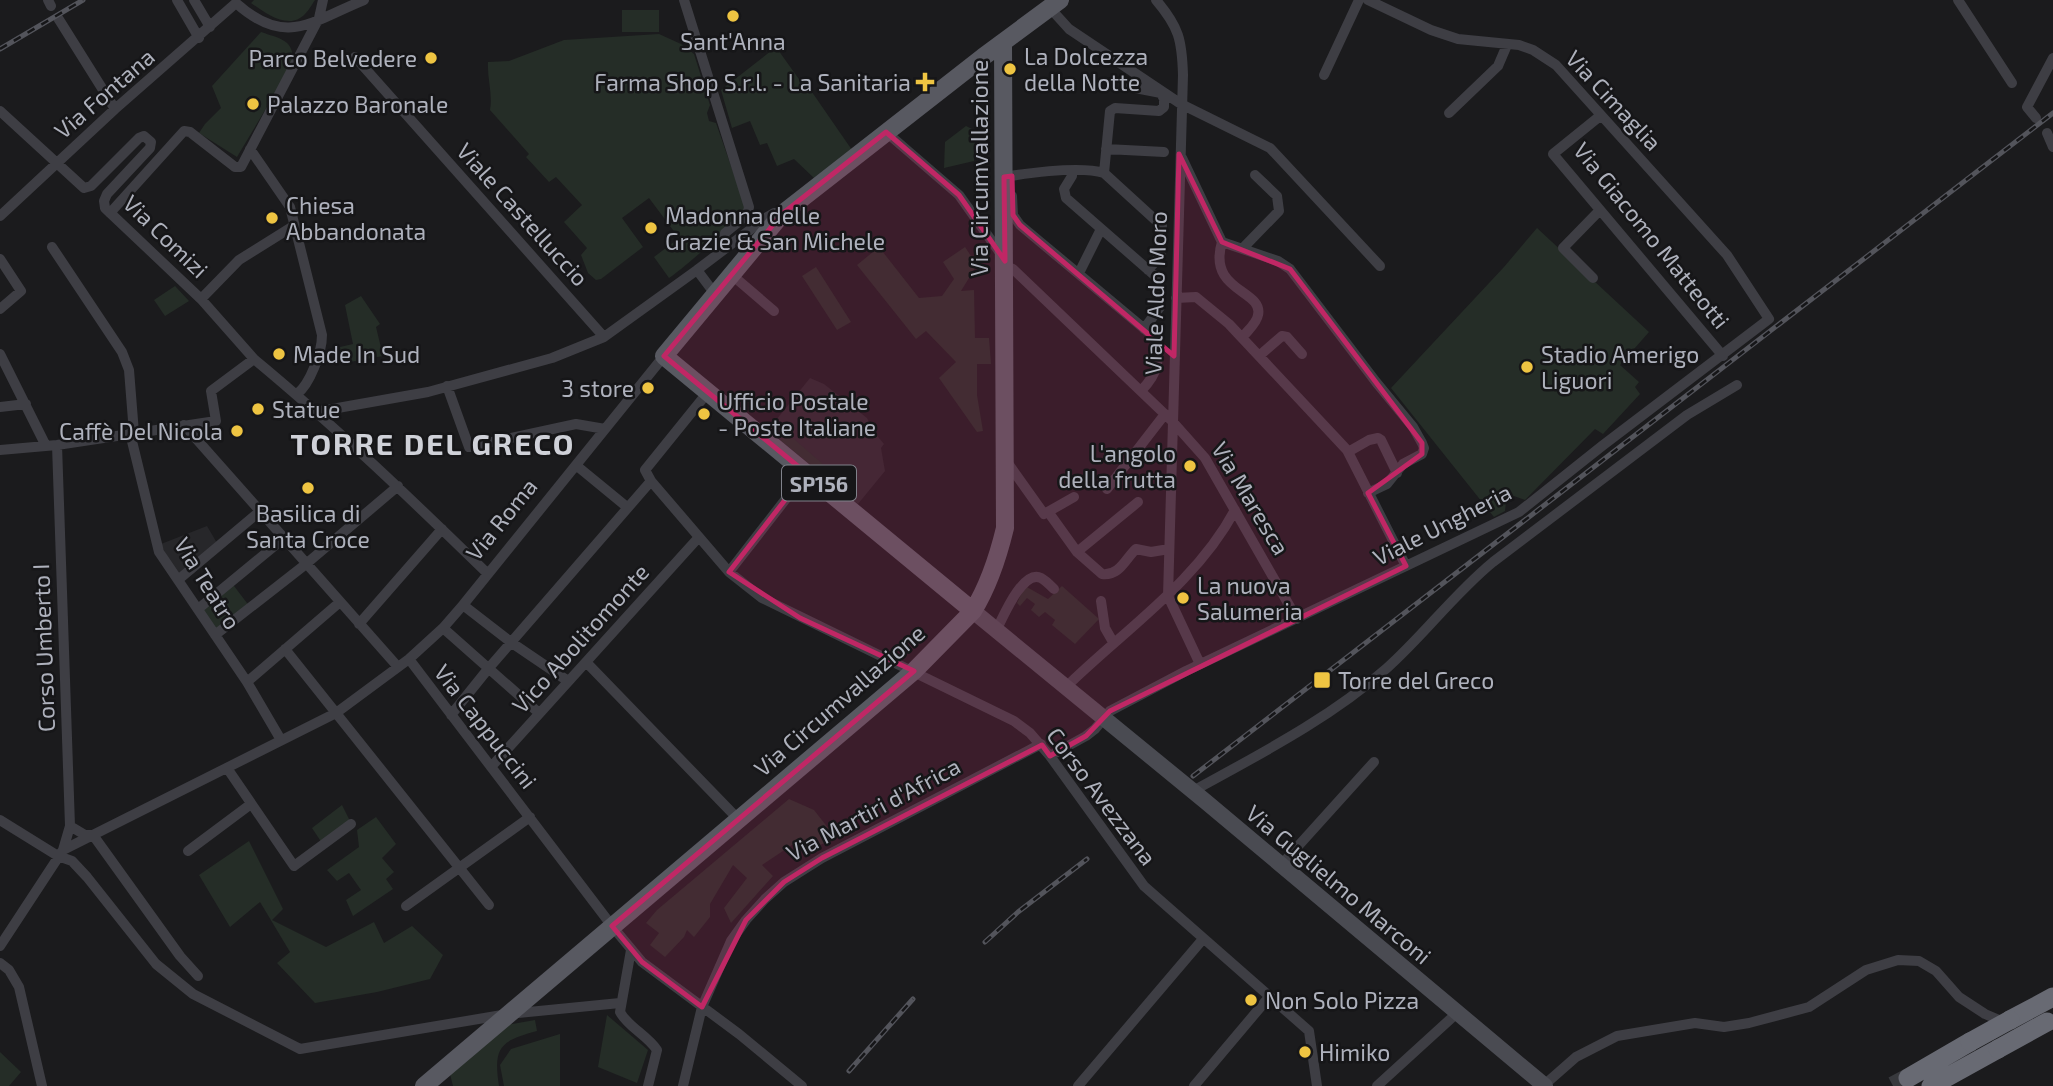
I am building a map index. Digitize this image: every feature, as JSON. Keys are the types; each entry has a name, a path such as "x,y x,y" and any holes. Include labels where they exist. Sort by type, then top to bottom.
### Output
{"highway":[{"path":"1908,1078 2053,997"},
{"path":"1931,1086 1997,1049 2051,1024"}],"main road":[{"name":"Via Roma","path":"664,356 782,214 1055,4"},
{"name":"Via Circumvallazione","path":"424,1086 914,671 973,611 983,593 997,560 1005,528 1004,263 1008,176 1003,43"},
{"name":"SP156","path":"664,356 973,611"}],"street":[{"path":"177,0 199,38"},
{"path":"194,0 210,27"},
{"path":"323,0 332,11"},
{"path":"330,0 332,11"},
{"path":"110,213 184,131 190,132 235,167 241,167 332,11 364,0"},
{"path":"684,0 749,207 747,215 725,233 724,239 728,247"},
{"name":"Viale Aldo Moro","path":"1156,0 1173,20 1180,37 1183,75 1176,298 1169,417 1168,596"},
{"path":"1324,75 1359,0"},
{"name":"Via Cimaglia","path":"1368,0 1429,29 1458,39 1533,50 1556,65 1727,255 1769,319"},
{"path":"1958,0 2012,83"},
{"name":"Via Fontana","path":"0,216 115,109 236,3 250,16 278,28 294,29 332,11"},
{"path":"1055,4 1069,29 1181,104 1270,148 1380,266"},
{"path":"58,18 115,109"},
{"path":"1449,113 1498,66 1507,45"},
{"name":"Viale Castelluccio","path":"355,57 604,337"},
{"path":"2035,118 2027,107 2053,58"},
{"path":"1104,173 1108,114 1112,109 1158,111 1164,107 1161,93 1130,87"},
{"path":"0,111 56,164"},
{"name":"Via Giacomo Matteotti","path":"1600,116 1553,154 1723,356"},
{"name":"Via Maresca","path":"886,132 959,195 1004,263 1169,417 1205,458 1297,619"},
{"path":"2047,133 2053,146"},
{"name":"Via Comizi","path":"56,164 80,186 87,188 139,138 148,138 151,142 150,148 105,197 104,205 110,213 201,299 254,359 297,394 398,486 488,574"},
{"path":"250,149 290,207 322,335 320,354 302,390 297,394"},
{"path":"1106,149 1164,152"},
{"path":"1180,154 1222,242 1219,258 1222,274 1232,286 1254,301 1258,308 1259,314 1242,338"},
{"path":"1141,391 1152,380 1158,354 1153,336 1079,273 1035,240 1015,219 1008,176 1073,171 1104,173 1162,226"},
{"path":"1243,248 1279,211 1278,196 1255,175"},
{"path":"1072,176 1063,194 1161,281"},
{"path":"1593,278 1563,248 1600,210"},
{"path":"315,411 428,392 552,358 604,337 767,217 782,214"},
{"path":"201,299 239,260 295,225"},
{"path":"1079,273 1101,229"},
{"path":"1222,242 1278,261 1290,269 1413,426 1424,448 1422,454 1403,464 1387,484 1368,493"},
{"name":"Via Teatro","path":"52,247 122,352 130,370 132,433 159,552 247,682 281,740"},
{"path":"1148,270 1161,255"},
{"path":"0,259 22,291 0,309"},
{"path":"697,270 715,295"},
{"path":"732,275 774,311"},
{"path":"1176,298 1196,297 1242,338 1348,452 1406,566"},
{"path":"1144,328 1160,307"},
{"name":"Viale Ungheria","path":"1103,719 1110,710 1200,664 1519,512 1769,319"},
{"path":"1259,356 1282,336 1287,337 1302,354"},
{"path":"0,354 51,445"},
{"name":"Via Roma","path":"61,853 336,713 409,659 443,628 463,605 664,356"},
{"path":"0,450 214,421 217,419 211,391 254,359"},
{"path":"1193,791 1320,718 1387,668 1469,582 1493,562 1687,415 1737,385"},
{"path":"447,386 469,447 576,424 605,429"},
{"path":"651,481 645,470 708,392"},
{"path":"0,407 26,404"},
{"path":"1107,489 1169,417"},
{"path":"184,425 398,667"},
{"path":"1348,452 1378,438 1397,473"},
{"name":"Corso Umberto I","path":"51,445 70,827 61,853"},
{"path":"1005,458 1044,514 1074,498"},
{"path":"577,466 627,507"},
{"path":"729,572 806,472"},
{"name":"Vico Abolitomonte","path":"452,715 488,669 651,481"},
{"name":"Corso Avezzana","path":"651,481 729,572 762,598 1014,722 1041,744 1144,886 1309,1031 1317,1086"},
{"path":"215,635 306,564 398,486"},
{"path":"1077,552 1138,502"},
{"path":"1066,687 1113,642 1168,596 1198,562 1235,510"},
{"path":"178,580 259,512"},
{"path":"1049,513 1077,552 1093,568 1108,575 1121,568 1136,549 1151,552 1169,549"},
{"path":"359,624 442,529"},
{"name":"Vico Abolitomonte","path":"491,767 699,537"},
{"path":"198,609 283,539"},
{"path":"997,629 1016,593 1028,579 1042,578 1054,589"},
{"path":"1168,596 1200,664"},
{"path":"1101,601 1105,628 1113,642"},
{"path":"247,682 340,602"},
{"path":"463,605 568,681"},
{"name":"SP156","path":"973,611 1103,719"},
{"path":"443,628 540,713"},
{"path":"285,649 489,905"},
{"name":"Via Cappuccini","path":"409,659 642,962 802,1086"},
{"path":"586,663 739,820"},
{"path":"1050,756 1086,736 1103,719"},
{"name":"Via Guglielmo Marconi","path":"1103,719 1193,791 1544,1086"},
{"name":"Via Martiri d'Africa","path":"683,1086 702,1007 731,941 746,919 784,882 822,858 1041,744"},
{"path":"1281,865 1374,762"},
{"path":"227,768 294,866 351,824"},
{"path":"188,851 251,804"},
{"path":"406,906 530,817"},
{"path":"0,820 72,861 88,877 156,964 193,994 300,1049 508,1014 620,1003"},
{"path":"70,827 85,835 93,835 180,956 198,976"},
{"path":"0,946 61,853"},
{"path":"1077,1086 1203,939"},
{"path":"631,950 620,1012 657,1050 648,1086"},
{"path":"1544,1086 1576,1057 1617,1036 1695,1023 1724,1027 1809,1007 1866,970 1898,960 1919,961 1937,971 1959,997 1985,1014 2017,1027 2051,1024"},
{"path":"0,963 9,970 19,987 41,1082 53,1086"},
{"path":"1194,1086 1269,997"},
{"path":"1377,1086 1457,1013"}],"highlighted area":[{"path":"886,132 959,195 1005,261 1004,177 1012,176 1013,215 1020,225 1174,356 1179,154 1222,242 1290,269 1422,443 1422,454 1368,493 1406,566 1110,711 1086,736 1050,756 1042,745 822,858 784,882 746,920 702,1007 642,962 612,926 914,671 800,618 729,572 806,473 664,356 782,214"}],"shaded area":[{"path":"254,0 315,0 302,17 287,21 261,10 251,3"},
{"path":"622,10 659,10 659,32 622,32"},
{"path":"261,32 289,45 292,50 292,65 237,157 199,133 221,108 212,86"},
{"path":"659,34 681,44 694,54 710,105 707,113 709,121 716,123 745,206 724,231 669,278 654,257 679,238 649,198 622,218 643,247 596,280 588,273 581,255 587,248 564,222 582,205 556,177 549,182 526,157 529,154 490,110 488,62 509,61 564,40"},
{"path":"776,47 801,82 805,82 852,150 814,178 794,159 777,166 767,143 760,145 750,121 732,128 721,90"},
{"path":"966,126 980,133 975,142 974,161 944,168 945,142"},
{"name":"Stadio Amerigo Liguori","path":"1537,228 1649,332 1620,365 1639,382 1635,387 1640,394 1603,434 1595,429 1525,500 1514,496 1506,502 1505,511 1494,517 1391,388"},
{"path":"879,247 919,298 942,296 954,279 943,262 965,247 977,265 961,291 974,290 975,338 989,338 991,364 977,364 977,395 983,431 977,432 939,378 956,362 926,331 916,339 857,265"},
{"path":"816,267 851,322 837,330 802,276"},
{"path":"175,286 189,301 165,316 154,300"},
{"path":"361,296 380,324 376,327 383,356 333,365 342,359 340,347 353,344 345,305"},
{"path":"810,378 824,384 867,418 884,444 881,448 885,471 858,504 768,430"},
{"path":"794,439 839,478 840,489 780,440"},
{"path":"207,526 217,543 177,578 161,544"},
{"path":"231,582 250,607 215,635 198,609"},
{"path":"1025,586 1048,599 1062,586 1099,619 1075,644 1052,625 1055,620 1045,612 1039,617 1031,610 1035,604 1027,598 1020,606 1017,603"},
{"path":"789,799 814,810 836,838 820,845 801,839 762,865 773,876 731,923 724,908 747,878 733,865 710,904 710,917 694,937 687,930 665,957 650,945 659,933 646,923 657,910"},
{"path":"342,805 350,821 322,843 312,828"},
{"path":"376,817 396,844 382,858 394,872 386,879 393,889 353,916 346,900 361,890 349,873 337,881 327,870 359,847 357,830"},
{"path":"249,841 283,909 272,920 326,947 374,922 384,943 412,926 443,955 430,979 315,1003 277,963 290,952 260,902 230,927 199,875"},
{"path":"607,1015 648,1050 637,1083 598,1067"},
{"path":"535,1020 537,1031 515,1038 502,1048 497,1062 499,1086 453,1086 450,1074 507,1025"},
{"path":"560,1034 560,1086 504,1086 500,1065 511,1049"},
{"path":"0,1052 21,1072 9,1086 0,1086"}],"tunnel":[{"path":"1893,1086 1908,1078"}],"railway":[{"path":"0,49 83,0"},
{"path":"1193,776 2053,113"},
{"path":"985,942 1018,912 1087,859"},
{"path":"849,1071 913,999"}],"place":[{"name":"Sant'Anna","path":"733,16"},
{"name":"Parco Belvedere","path":"431,58"},
{"name":"La Dolcezza della Notte","path":"1010,69"},
{"name":"Farma Shop S.r.l. - La Sanitaria","path":"925,82"},
{"name":"Palazzo Baronale","path":"253,104"},
{"name":"Chiesa Abbandonata","path":"272,218"},
{"name":"Madonna delle Grazie & San Michele","path":"651,228"},
{"name":"Made In Sud","path":"279,354"},
{"name":"Stadio Amerigo Liguori","path":"1527,367"},
{"name":"3 store","path":"648,388"},
{"name":"Statue","path":"258,409"},
{"name":"Ufficio Postale - Poste Italiane","path":"704,414"},
{"name":"Caffè Del Nicola","path":"237,431"},
{"name":"L'angolo della frutta","path":"1190,466"},
{"name":"Basilica di Santa Croce","path":"308,488"},
{"name":"La nuova Salumeria","path":"1183,598"},
{"name":"Torre del Greco","path":"1322,680"},
{"name":"Non Solo Pizza","path":"1251,1000"},
{"name":"Himiko","path":"1305,1052"}],"district":[{"name":"TORRE DEL GRECO","path":"433,443"}]}
